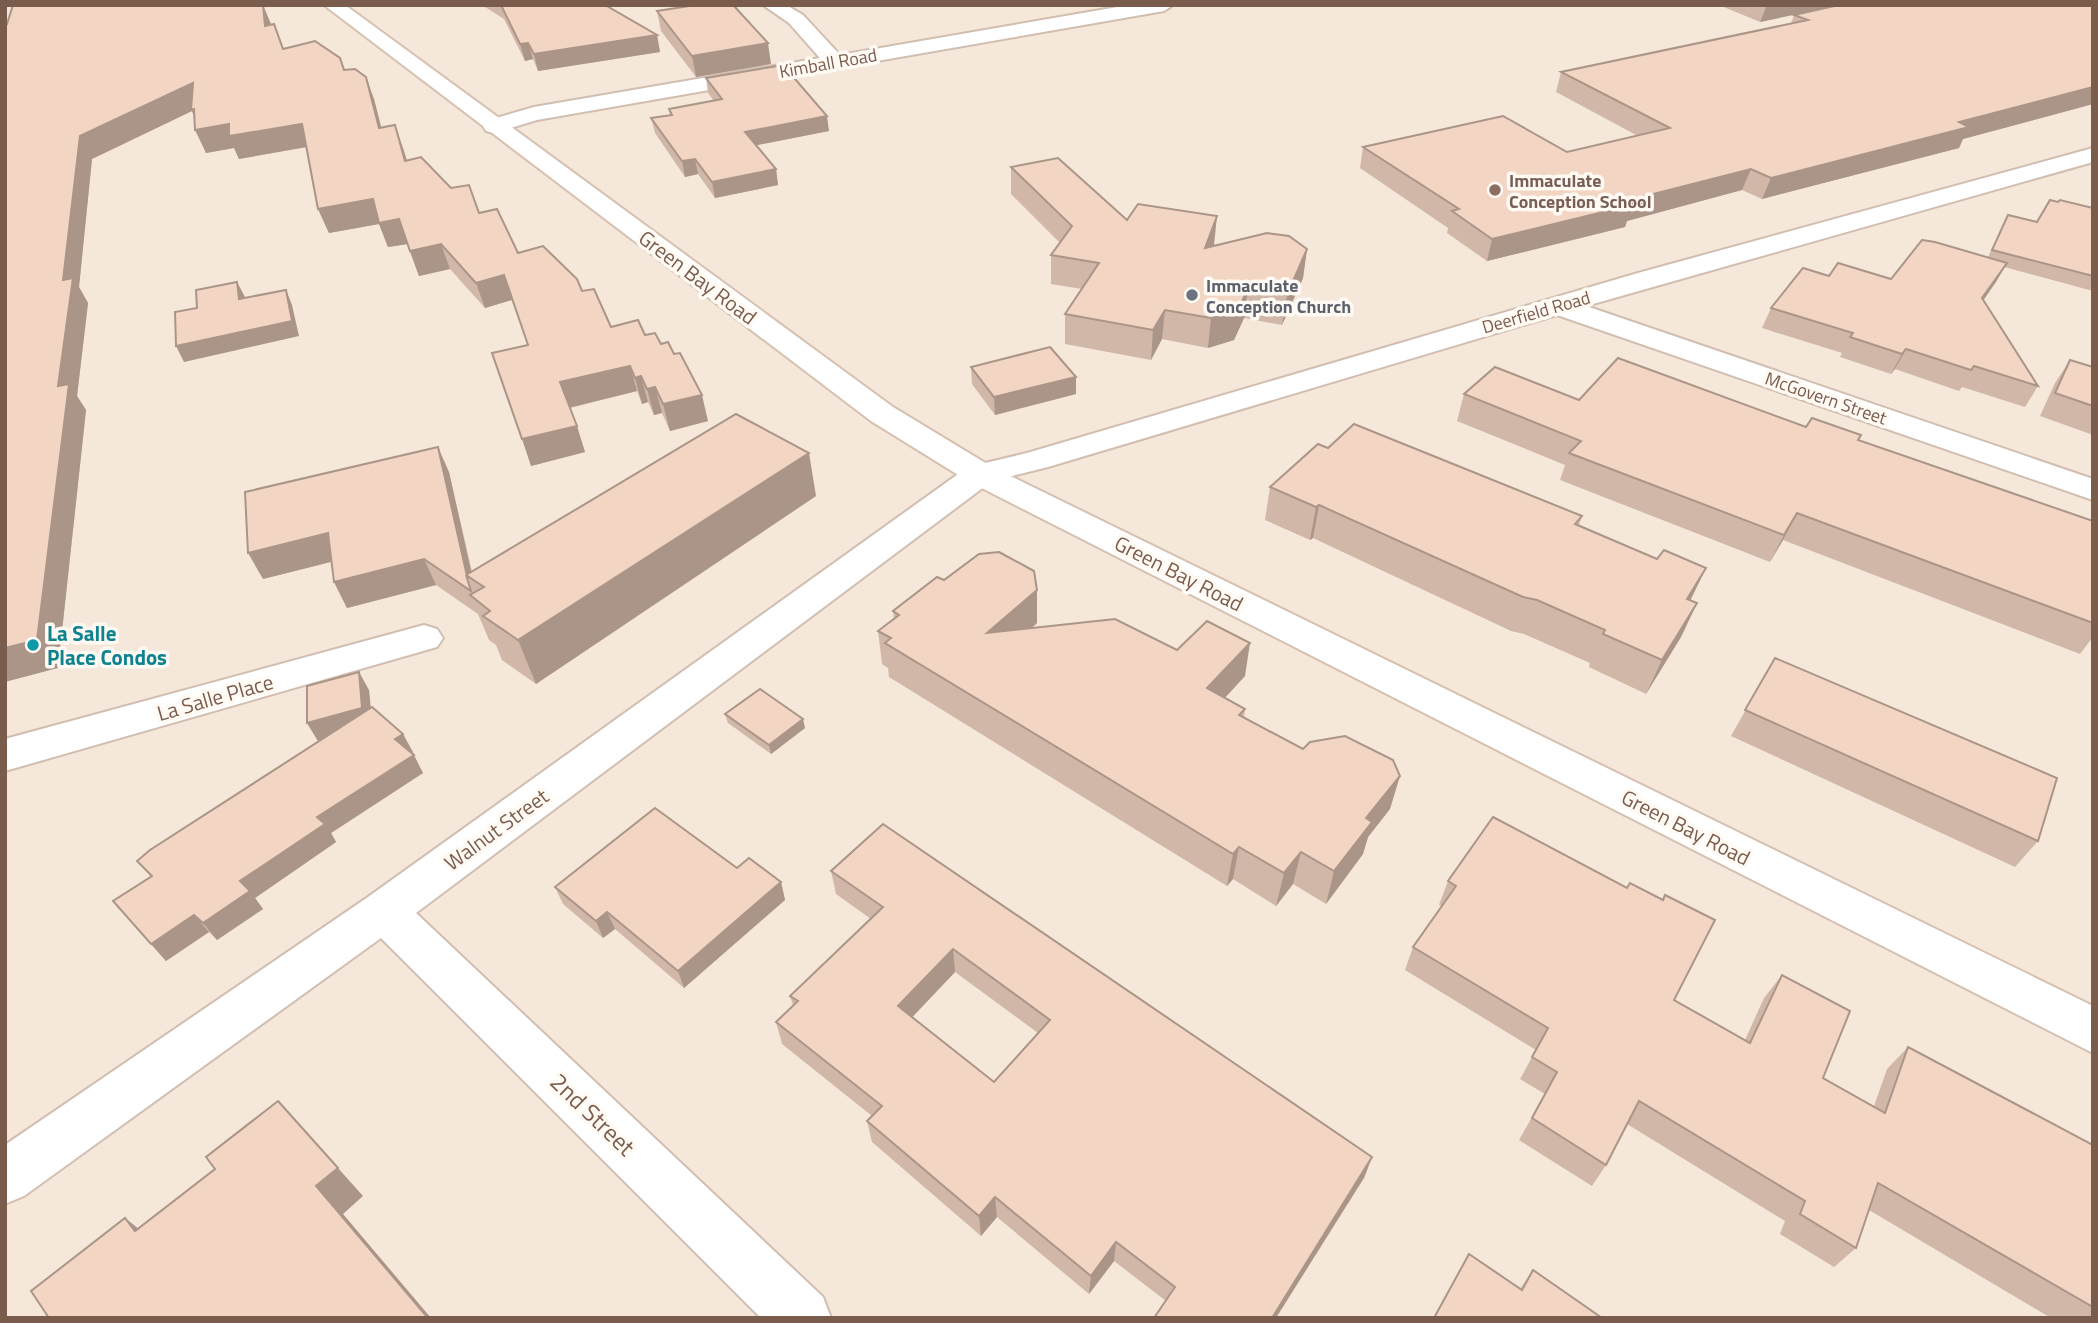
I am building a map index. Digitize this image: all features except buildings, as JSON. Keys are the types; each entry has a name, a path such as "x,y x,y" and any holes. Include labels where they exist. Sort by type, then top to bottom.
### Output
{"street":[{"name":"Green Bay Road","path":"333,5 882,414 980,474 2093,1031"},
{"path":"772,5 796,19 835,62"},
{"name":"Kimball Road","path":"494,126 534,114 1164,5"},
{"name":"Deerfield Road","path":"980,474 1037,460 1558,306 2093,155"},
{"name":"McGovern Street","path":"1558,306 2093,490"},
{"name":"Walnut Street","path":"5,1177 384,911 980,474"},
{"name":"La Salle Place","path":"5,755 425,638"},
{"name":"2nd Street","path":"384,911 802,1318"}],"shaded area":[{"path":"5,5 2093,5 2093,1318 5,1318"}],"place":[{"name":"Immaculate Conception School","path":"1495,190"},
{"name":"Immaculate Conception Church","path":"1192,295"},
{"name":"La Salle Place Condos","path":"33,645"}]}
